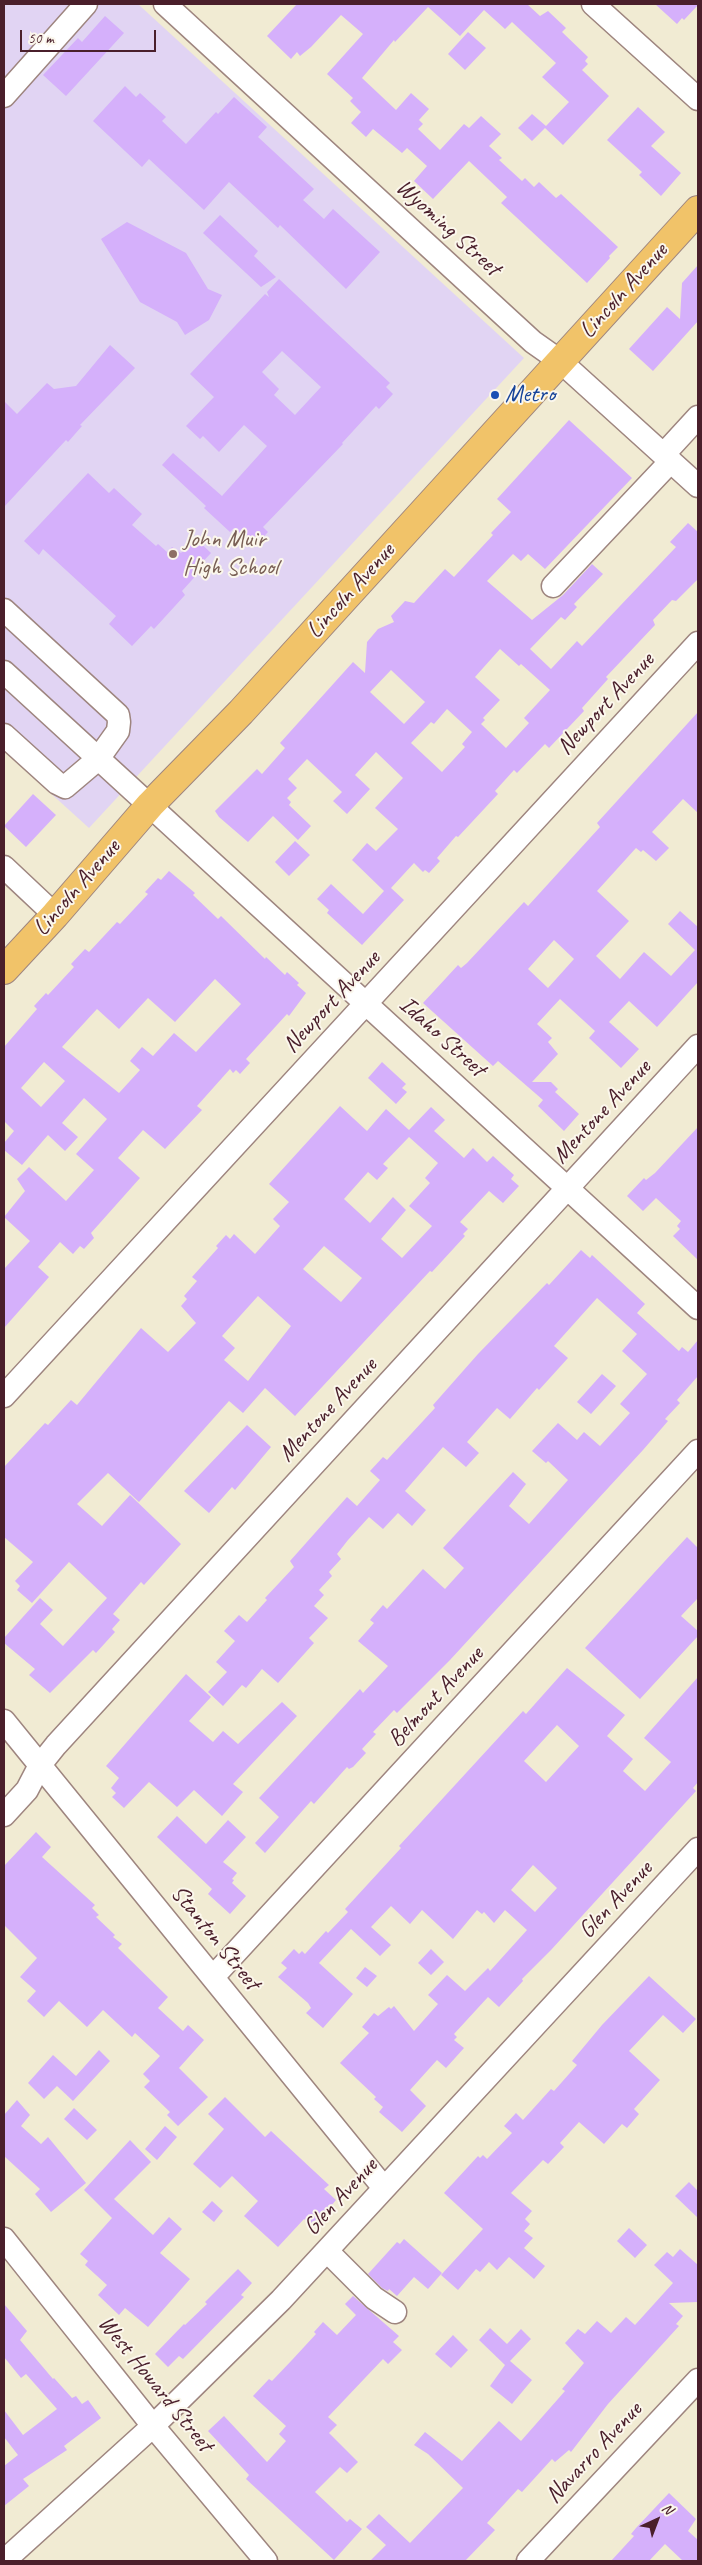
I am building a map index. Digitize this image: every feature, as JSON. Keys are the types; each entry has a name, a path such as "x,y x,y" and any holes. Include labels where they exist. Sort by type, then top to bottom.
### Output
{"main road":[{"name":"Lincoln Avenue","path":"4,970 55,915 150,805 241,712 698,210"}],"street":[{"path":"4,96 86,4"},
{"name":"Wyoming Street","path":"165,4 533,342 560,361 698,486"},
{"path":"593,4 698,99"},
{"path":"553,586 668,458 698,417"},
{"path":"4,610 118,715 118,731 98,759 65,787 57,783 4,735"},
{"name":"Newport Avenue","path":"4,1396 698,643"},
{"name":"Idaho Street","path":"4,672 698,1308"},
{"path":"4,867 55,915"},
{"name":"Mentone Avenue","path":"4,1815 27,1790 40,1765 698,1046"},
{"name":"Belmont Avenue","path":"213,1977 698,1451"},
{"name":"Stanton Street","path":"4,1721 384,2188"},
{"name":"Glen Avenue","path":"4,2561 153,2426 327,2251 698,1849"},
{"name":"West Howard Street","path":"4,2239 153,2426 266,2561"},
{"path":"327,2251 374,2298 395,2312"},
{"name":"Navarro Avenue","path":"528,2561 698,2380"}],"shaded area":[{"name":"John Muir High School","path":"4,4 138,4 524,358 89,828 4,751"}],"building":[{"path":"297,4 527,4 540,16 548,11 566,28 562,32 588,57 585,61 588,64 582,70 609,96 563,145 545,128 532,141 518,128 532,114 546,126 569,102 542,77 556,63 512,22 505,29 484,10 460,36 428,7 395,42 394,40 362,78 396,110 411,93 429,109 419,120 423,124 418,129 440,150 464,124 469,128 481,116 501,134 489,146 502,158 499,160 522,181 525,178 534,187 539,182 556,198 561,194 618,247 609,256 610,258 587,283 501,203 507,197 469,161 433,199 414,181 427,166 407,148 402,153 373,129 366,137 351,123 361,112 350,101 353,98 327,74 363,34 341,15 311,47 300,56 297,52 291,59 267,36"},
{"path":"655,4 698,5 684,20 682,18 677,24"},
{"path":"105,16 124,33 66,96 43,75 78,38 82,42"},
{"path":"468,32 486,48 465,70 448,54"},
{"path":"125,86 136,97 140,93 166,117 162,121 186,144 216,112 218,114 234,97 267,127 258,137 314,189 303,200 324,219 333,209 380,252 346,289 280,225 278,228 229,182 204,210 149,159 142,167 93,121"},
{"path":"638,107 665,132 651,146 681,173 661,196 639,175 642,172 607,140"},
{"path":"220,215 258,251 254,256 276,277 261,287 203,233"},
{"path":"127,222 186,253 208,289 222,295 209,320 185,335 177,322 140,302 101,239"},
{"path":"698,265 698,321 653,371 629,349 667,307 680,319 682,283"},
{"path":"279,279 390,383 386,387 393,394 379,409 376,406 343,444 263,527 268,532 254,547 234,528 230,532 204,508 206,506 162,465 173,453 222,496 267,446 244,425 219,452 203,436 200,439 186,426 214,397 190,374 265,294 269,297 267,292","holes":["282,351 321,387 295,415 274,395 279,389 262,372"]},
{"path":"110,345 135,368 80,425 82,426 68,442 66,440 4,507 4,401 17,414 47,383 54,389 76,386"},
{"path":"569,420 632,478 545,569 528,554 521,561 513,554 487,581 532,620 563,595 592,564 603,574 574,604 577,607 565,620 561,617 530,649 551,669 577,641 582,646 676,547 670,542 688,523 698,532 698,579 676,601 672,600 653,620 655,625 606,677 608,679 582,708 584,711 549,748 545,744 517,773 514,770 495,791 498,794 437,858 440,861 429,873 425,870 423,872 414,863 391,888 404,900 362,945 327,913 329,910 317,899 331,884 363,914 384,891 352,860 367,843 376,851 398,829 375,808 403,778 376,752 355,775 370,789 347,814 333,801 342,792 307,759 288,779 297,788 287,798 291,802 289,805 311,826 298,840 273,816 248,842 219,817 215,811 257,769 262,774 285,748 280,743 353,662 365,673 367,642 378,629 394,622 391,616 405,601 414,603 445,569 454,577 493,535 491,533 511,512 497,499","holes":["500,649 519,666 521,664 550,690 524,718 529,723 506,748 481,724 485,720 483,718 500,700 475,677","391,670 425,702 404,724 370,692","447,709 472,732 462,744 465,747 442,772 411,743 431,722 434,724"]},
{"path":"88,473 109,493 114,488 142,514 132,525 156,546 158,544 167,552 172,547 181,553 195,538 211,553 197,568 200,571 182,591 185,595 154,629 151,626 132,646 109,624 116,616 43,549 39,555 24,541"},
{"path":"698,712 698,813 683,799 652,832 669,848 656,861 643,850 641,852 636,848 597,891 629,921 596,956 620,979 644,952 671,976 695,950 668,924 680,911 698,927 698,982 657,1027 629,1001 609,1022 639,1049 621,1068 589,1038 595,1031 560,999 537,1024 552,1038 548,1042 558,1054 532,1082 551,1082 558,1089 555,1092 579,1114 564,1131 538,1106 543,1100 498,1061 493,1066 423,1003 458,965 461,968 467,963 524,902 528,906 600,827 597,823","holes":["554,940 574,959 548,988 528,969"]},
{"path":"33,794 56,815 26,847 4,826"},
{"path":"295,841 310,855 289,876 275,862"},
{"path":"169,871 195,893 193,895 218,919 221,916 265,959 266,957 285,975 287,972 299,983 297,985 306,993 289,1016 287,1014 246,1059 250,1063 240,1074 236,1070 233,1073 230,1069 197,1106 202,1110 165,1149 143,1130 118,1158 140,1178 91,1233 94,1238 84,1249 80,1246 73,1254 60,1242 38,1267 49,1277 4,1328 4,1269 30,1241 4,1217 25,1191 17,1179 29,1167 66,1201 94,1170 76,1154 107,1119 84,1098 62,1123 78,1137 65,1151 48,1135 22,1165 4,1150 4,1143 14,1131 4,1121 4,1047 37,1009 34,1006 46,993 48,995 74,967 71,964 85,949 89,952 117,922 120,924 148,894 145,892 158,878 161,880","holes":["215,979 241,1004 196,1052 174,1033 153,1056 142,1047 130,1061 140,1070 119,1093 62,1047 97,1009 119,1029 148,998 175,1022","44,1062 65,1081 41,1107 21,1088"]},
{"path":"382,1062 406,1084 402,1088 407,1092 396,1104 368,1078"},
{"path":"340,1106 367,1131 386,1109 409,1130 431,1107 445,1120 434,1131 464,1158 473,1148 487,1162 493,1156 514,1175 511,1179 519,1186 503,1203 489,1191 460,1222 468,1229 463,1234 465,1236 295,1416 265,1388 243,1413 229,1401 139,1502 108,1473 77,1504 102,1526 130,1495 181,1544 144,1585 141,1582 113,1614 120,1620 112,1629 115,1632 96,1653 93,1650 50,1693 29,1675 35,1669 4,1643 4,1638 40,1598 53,1610 40,1624 63,1646 107,1598 69,1562 32,1603 17,1590 20,1586 15,1581 33,1562 4,1537 4,1467 45,1423 48,1425 71,1400 77,1405 141,1328 168,1352 196,1323 181,1306 187,1299 184,1296 197,1281 192,1277 218,1248 216,1246 226,1235 230,1239 234,1234 255,1254 280,1226 273,1219 289,1202 269,1184","holes":["409,1137 438,1163 425,1178 430,1183 409,1206 432,1226 402,1258 381,1239 406,1210 393,1197 370,1223 344,1199 368,1172 377,1180 388,1168 383,1164","324,1246 362,1278 341,1302 303,1269","258,1296 291,1326 248,1381 224,1360 235,1348 222,1336"]},
{"path":"698,1127 698,1260 673,1236 680,1229 677,1226 681,1221 656,1198 643,1211 627,1196 644,1178 646,1180 655,1173"},
{"path":"581,1250 590,1258 592,1255 645,1304 637,1313 679,1351 682,1347 688,1352 698,1340 698,1376 677,1400 680,1403 665,1419 668,1421 643,1450 450,1660 397,1713 394,1710 373,1732 376,1734 362,1749 366,1753 353,1767 349,1769 347,1767 314,1804 311,1801 265,1853 255,1843 279,1817 259,1798 360,1689 363,1693 388,1666 358,1641 374,1623 370,1620 383,1605 387,1609 423,1569 445,1589 464,1568 443,1548 513,1472 526,1484 509,1506 529,1524 568,1480 548,1461 546,1463 532,1451 558,1423 577,1440 584,1432 600,1446 630,1413 620,1404 647,1374 622,1351 637,1334 597,1298 554,1346 568,1358 539,1390 537,1388 510,1419 497,1408 467,1442 479,1453 466,1467 443,1447 405,1491 426,1510 412,1526 398,1513 383,1529 369,1517 348,1540 337,1554 341,1559 329,1572 332,1576 319,1590 324,1595 314,1606 328,1618 309,1638 314,1643 278,1683 262,1669 246,1688 242,1685 223,1706 208,1692 227,1672 216,1662 235,1641 224,1631 239,1615 247,1622 267,1600 265,1598 294,1567 290,1561 347,1497 357,1506 380,1480 370,1471 383,1457 387,1460 435,1408 433,1405 478,1354 547,1283 549,1285"},
{"path":"602,1374 616,1386 591,1414 577,1402"},
{"path":"247,1425 271,1447 235,1490 232,1487 209,1513 184,1491"},
{"path":"687,1537 698,1548 698,1598 681,1616 698,1631 698,1636 640,1699 585,1648"},
{"path":"567,1668 625,1715 607,1736 633,1759 623,1771 645,1791 671,1762 644,1738 698,1677 698,1782 693,1788 696,1791 551,1950 522,1979 523,1981 499,2007 488,1997 454,2034 457,2037 454,2040 464,2048 446,2068 437,2060 410,2090 426,2106 402,2132 379,2112 383,2107 374,2099 376,2097 340,2063 369,2033 362,2027 374,2013 378,2016 389,2007 391,2009 394,2006 414,2031 438,2004 428,1995 447,1975 465,1991 488,1968 490,1971 527,1930 505,1910 494,1923 484,1912 482,1914 477,1910 453,1939 422,1910 410,1924 391,1906 371,1927 391,1945 380,1956 351,1929 319,1963 353,1994 323,2028 306,2013 311,2008 308,2003 278,1977 287,1968 281,1963 294,1949 299,1954 302,1951 305,1954 326,1931 328,1933 348,1912 345,1909 401,1848 399,1846 523,1711 526,1714","holes":["557,1725 579,1746 546,1782 524,1761","533,1865 557,1888 535,1912 511,1890"]},
{"path":"186,1674 211,1697 189,1721 213,1742 223,1731 238,1744 282,1702 297,1716 233,1784 243,1792 222,1816 194,1790 177,1807 149,1782 124,1808 112,1797 116,1793 111,1788 119,1778 106,1766"},
{"path":"177,1816 206,1844 228,1820 246,1837 223,1862 237,1873 232,1879 234,1880 232,1883 246,1896 230,1914 208,1894 212,1889 157,1837"},
{"path":"36,1832 51,1847 42,1857 95,1905 92,1908 99,1915 96,1917 115,1935 113,1937 122,1944 118,1948 168,1997 158,2008 183,2031 188,2025 204,2040 179,2068 208,2097 178,2126 167,2115 170,2112 144,2087 150,2081 143,2074 160,2056 135,2033 132,2037 103,2010 87,2027 59,2001 44,2017 27,2001 36,1991 20,1977 37,1958 4,1925 4,1866"},
{"path":"431,1949 444,1962 431,1975 418,1963"},
{"path":"365,1967 377,1976 367,1987 356,1978"},
{"path":"649,1976 696,2019 683,2033 663,2015 629,2051 660,2080 634,2109 639,2114 627,2128 622,2124 604,2144 579,2122 560,2143 564,2147 548,2164 543,2160 511,2193 532,2211 525,2219 530,2224 524,2231 533,2238 524,2248 545,2266 534,2279 509,2257 497,2270 489,2262 480,2272 476,2269 458,2290 441,2275 483,2229 444,2193 478,2156 480,2158 483,2155 487,2159 512,2133 504,2126 516,2113 523,2120 551,2089 554,2091 577,2065 572,2061 602,2025"},
{"path":"99,2050 110,2061 73,2101 57,2086 44,2099 28,2083 53,2055 76,2076"},
{"path":"225,2097 265,2137 271,2131 329,2185 324,2189 336,2200 316,2224 313,2221 310,2224 304,2219 278,2247 244,2216 258,2201 232,2176 220,2188 193,2164 224,2129 208,2114"},
{"path":"17,2100 30,2115 21,2126 41,2144 48,2137 86,2183 51,2212 35,2194 40,2189 4,2156 4,2115"},
{"path":"74,2108 97,2130 87,2140 64,2119"},
{"path":"165,2126 177,2137 157,2160 145,2149"},
{"path":"130,2140 151,2162 114,2199 153,2235 169,2217 182,2229 160,2253 190,2279 148,2327 125,2308 119,2315 98,2295 107,2285 85,2265 88,2261 80,2254 112,2218 84,2190"},
{"path":"689,2182 698,2191 698,2218 675,2196"},
{"path":"212,2201 223,2211 214,2222 202,2212"},
{"path":"629,2228 647,2245 635,2258 617,2241"},
{"path":"404,2239 442,2273 428,2289 414,2277 397,2296 389,2289 388,2291 382,2288 368,2274 397,2242 400,2244"},
{"path":"680,2249 698,2265 698,2302 669,2303 683,2316 676,2324 679,2326 608,2404 571,2452 569,2450 555,2462 552,2459 522,2492 518,2489 487,2523 495,2530 465,2561 370,2561 386,2545 366,2527 379,2514 410,2543 463,2488 428,2454 414,2445 425,2432 462,2461 499,2421 521,2441 565,2391 562,2389 584,2363 565,2343 578,2329 585,2334 597,2321 611,2333 626,2317 635,2325 673,2283 654,2265 667,2252 673,2257"},
{"path":"238,2269 252,2283 241,2295 244,2297 183,2359 179,2356 168,2367 155,2354 184,2324 207,2304 205,2302"},
{"path":"353,2296 399,2336 393,2342 402,2350 388,2364 383,2359 328,2417 337,2425 329,2433 358,2462 347,2473 340,2467 315,2492 347,2522 350,2519 362,2529 334,2560 246,2479 249,2475 208,2431 224,2416 267,2462 286,2441 279,2434 286,2426 253,2396 269,2379 272,2381 292,2360 316,2334 314,2332 323,2322 337,2335 356,2315 345,2304"},
{"path":"4,2304 27,2331 20,2340 53,2379 72,2398 76,2396 82,2404 88,2400 101,2418 64,2446 67,2450 23,2479 29,2486 4,2506 4,2466 18,2455 4,2437 4,2410 23,2435 57,2409 26,2374 21,2378 4,2357"},
{"path":"490,2328 507,2344 521,2329 531,2339 510,2361 532,2380 512,2404 490,2386 505,2365 479,2340"},
{"path":"453,2335 468,2350 451,2368 435,2354"},
{"path":"669,2493 696,2519 688,2531 698,2540 698,2561 683,2561 665,2544 649,2561 611,2561 634,2536 631,2534 636,2528"}],"place":[{"name":"Metro","path":"495,395"},
{"name":"John Muir High School","path":"173,554"}]}
